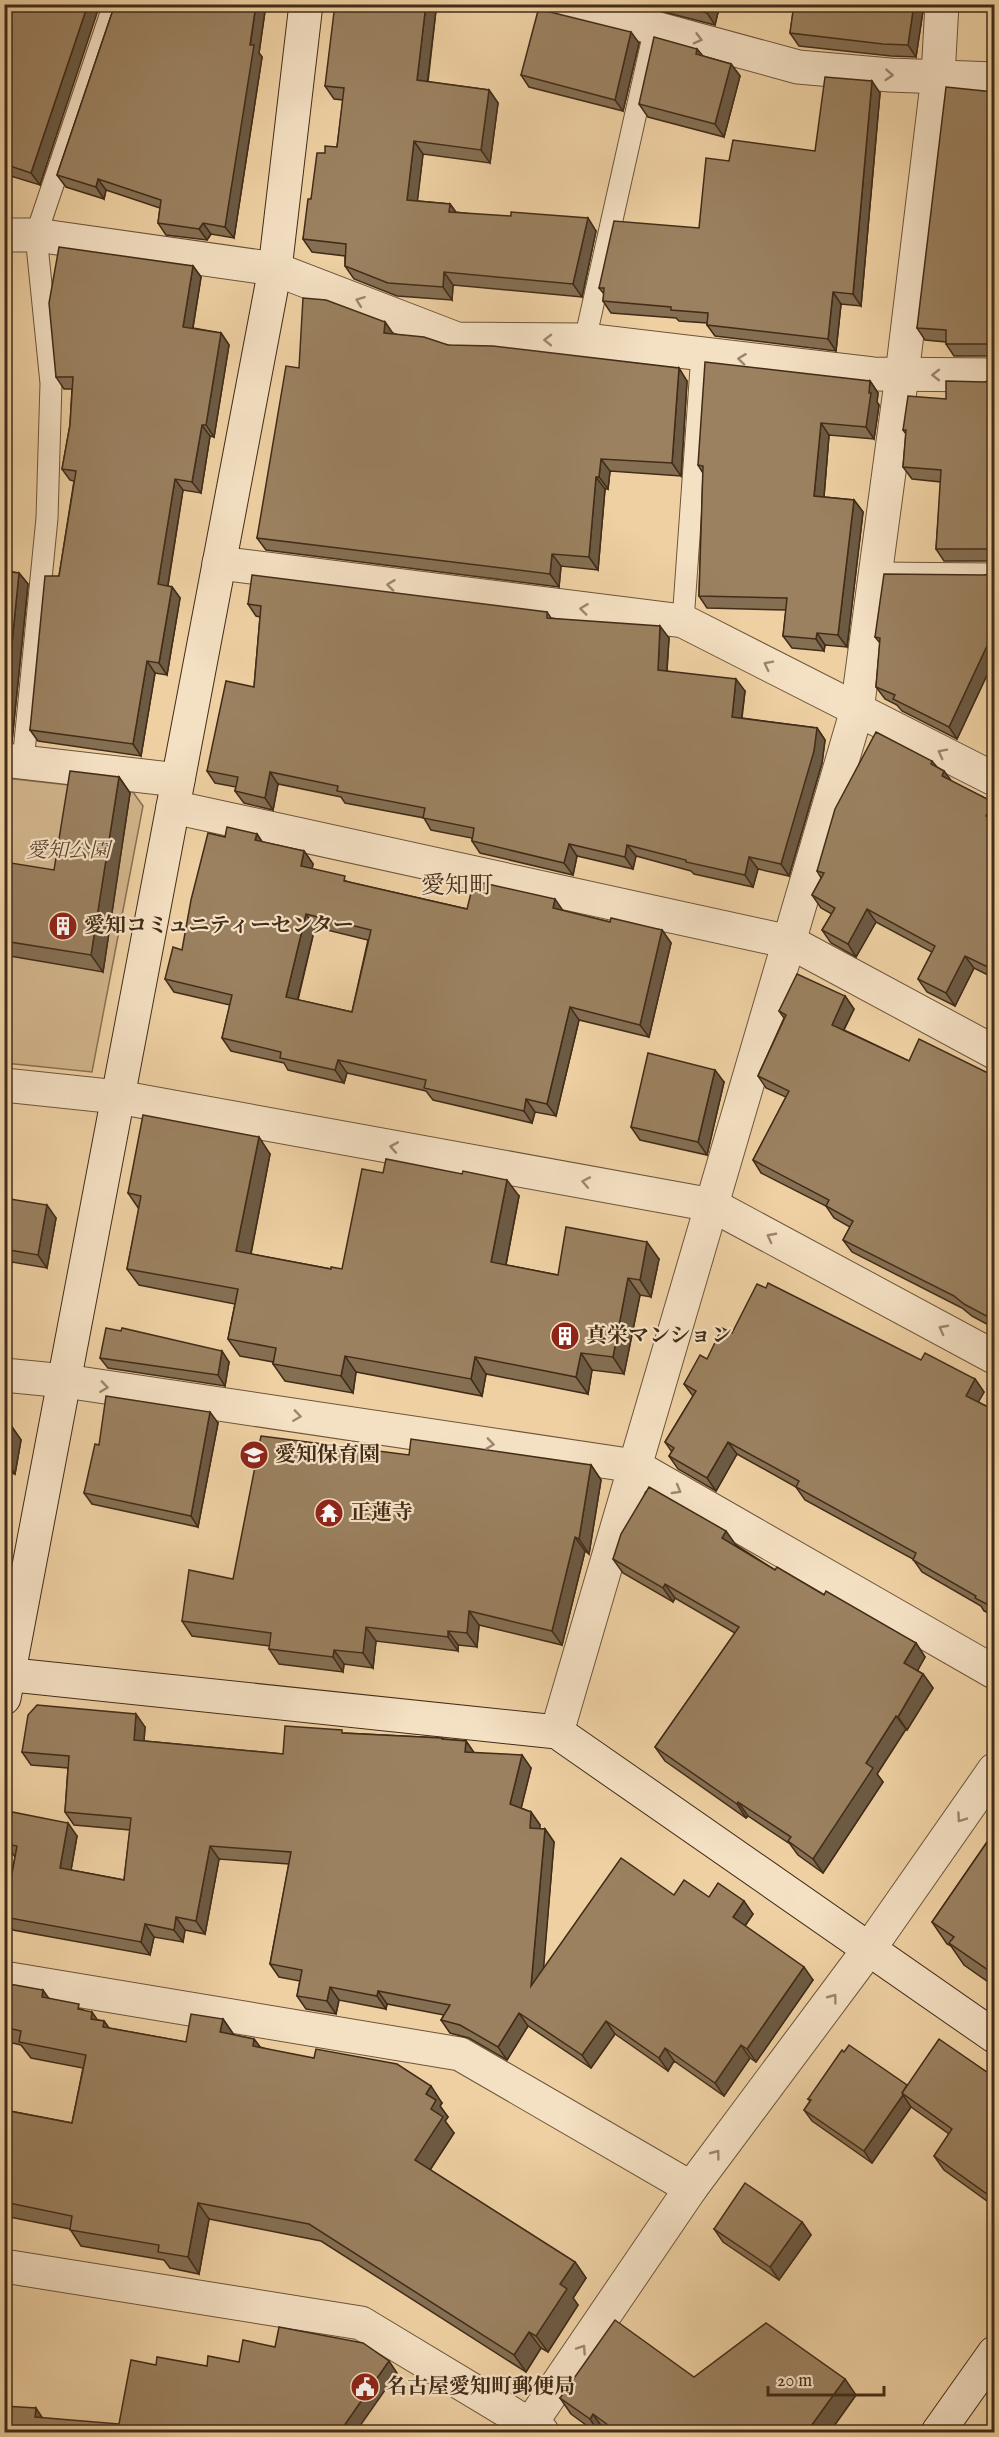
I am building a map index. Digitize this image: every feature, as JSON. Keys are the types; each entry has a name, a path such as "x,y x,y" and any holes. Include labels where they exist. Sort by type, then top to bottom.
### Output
{"street":[{"path":"306,4 275,268 65,1382 6,1682 557,1732 994,2036"},
{"path":"557,1732 857,710 902,375 938,76 942,4"},
{"path":"571,6 798,67 890,75 994,79"},
{"path":"20,235 275,268 457,339 585,340 873,374 994,375"},
{"path":"219,563 683,621 994,779"},
{"path":"14,761 176,793 790,942 994,1053"},
{"path":"4,1085 118,1097 712,1205 994,1357"},
{"path":"4,1375 636,1466 994,1672"},
{"path":"4,2266 361,2323 533,2430 691,2188 869,1949 994,1770"},
{"path":"4,1978 460,2054 691,2188"},
{"path":"938,2433 994,2354"}],"lane":[{"path":"14,761 47,518 51,382 20,235 114,4"},
{"path":"585,340 656,28"},
{"path":"683,621 702,354"},
{"path":"876,573 994,574"}],"green space":[{"name":"愛知公園","path":"5,778 133,792 143,806 92,1072 5,1063"}],"building":[{"path":"4,4 88,4 31,173 4,164"},
{"path":"115,4 256,4 250,45 254,45 225,227 203,223 199,229 158,223 161,200 98,179 96,187 57,175"},
{"path":"335,4 426,4 417,80 489,90 481,150 414,141 407,200 450,204 449,212 511,216 511,212 588,218 573,284 444,272 443,287 388,283 345,266 346,244 303,239 317,153 325,153 325,146 337,147 344,88 325,86"},
{"path":"673,4 709,4 707,13"},
{"path":"794,4 914,4 908,45 790,33"},
{"path":"539,7 546,11 631,32 615,100 521,75"},
{"path":"654,37 697,49 696,54 731,64 715,124 639,104"},
{"path":"825,77 872,81 853,294 833,292 828,339 707,325 708,313 603,301 604,288 599,288 614,221 699,228 706,158 729,161 733,140 815,151"},
{"path":"946,87 994,92 994,346 946,344 946,330 917,328"},
{"path":"59,247 193,266 183,327 221,333 206,425 202,425 192,482 175,479 158,584 172,587 159,663 147,661 133,744 30,730 45,576 59,576 76,471 62,469 70,425 73,377 56,377 49,303"},
{"path":"303,298 326,300 385,322 384,333 424,337 448,345 493,346 679,368 672,463 601,459 599,477 596,477 589,557 552,554 550,574 257,538 286,366 299,368"},
{"path":"705,362 870,381 869,393 871,393 866,427 821,423 814,496 854,500 838,635 817,633 816,639 783,636 787,598 699,596 703,466 698,465"},
{"path":"994,379 994,554 986,549 936,549 941,470 903,467 906,430 903,430 908,396 946,399 946,381 985,382"},
{"path":"994,569 994,633 949,727 893,699 895,695 876,687 880,638 875,637 884,574 985,575 992,573"},
{"path":"4,571 19,573 4,724"},
{"path":"252,575 547,612 547,618 660,626 658,670 736,679 732,717 817,728 814,751 781,864 749,857 745,875 686,862 686,860 627,845 625,857 569,844 564,863 472,841 474,828 423,818 425,808 337,791 338,786 270,772 265,798 235,791 238,777 207,771 226,681 254,687 261,606 248,604"},
{"path":"876,732 932,761 931,764 944,771 942,776 993,802 986,816 994,821 994,970 965,956 946,993 918,979 935,946 867,909 848,944 822,930 835,908 812,895 824,873 817,871 835,809"},
{"path":"70,771 119,777 91,955 4,941 4,902 11,863 54,870"},
{"path":"227,827 257,834 255,840 304,851 301,866 345,876 344,881 467,909 474,881 555,899 553,908 610,922 611,918 662,930 640,1025 570,1007 547,1104 526,1099 524,1111 424,1088 426,1080 338,1060 335,1070 280,1058 281,1052 222,1038 232,995 165,979 173,947 182,950 191,900 208,833 225,837","holes":["306,914 371,930 352,1012 286,997"]},
{"path":"797,974 845,996 832,1025 909,1061 919,1039 994,1076 994,1320 954,1296 843,1240 853,1221 826,1206 829,1200 753,1160 789,1091 758,1076 786,1015 779,1011"},
{"path":"648,1053 715,1070 698,1142 631,1127"},
{"path":"143,1115 259,1137 236,1251 331,1269 331,1267 342,1269 362,1169 383,1173 386,1159 507,1180 491,1262 558,1275 566,1227 647,1242 640,1280 628,1278 613,1357 581,1353 576,1377 475,1357 471,1379 345,1356 341,1376 273,1364 276,1348 228,1339 238,1289 127,1269 141,1196 128,1193"},
{"path":"4,1198 47,1205 38,1255 4,1249"},
{"path":"768,1283 921,1360 925,1353 975,1379 966,1396 994,1410 994,1608 913,1560 916,1553 796,1487 799,1481 728,1442 707,1478 669,1456 674,1448 665,1442 696,1391 684,1384 700,1355 707,1359 722,1328 732,1333 757,1284 766,1288"},
{"path":"106,1328 121,1331 122,1328 222,1351 218,1375 100,1358"},
{"path":"106,1396 210,1412 191,1516 84,1493 95,1444 99,1445"},
{"path":"4,1426 12,1427 6,1461 4,1461"},
{"path":"261,1436 409,1455 411,1439 591,1465 579,1539 575,1537 552,1631 469,1611 467,1633 448,1631 448,1637 366,1627 363,1653 334,1650 333,1657 269,1649 271,1633 182,1621 189,1570 233,1579"},
{"path":"649,1487 726,1531 722,1538 775,1570 777,1567 824,1595 826,1591 916,1643 904,1663 923,1674 898,1717 896,1716 866,1763 873,1768 813,1859 788,1841 791,1837 738,1802 737,1804 655,1747 739,1627 665,1584 663,1588 613,1559 621,1534"},
{"path":"37,1705 136,1714 134,1740 283,1754 285,1726 342,1730 342,1733 442,1738 466,1741 465,1752 522,1755 510,1804 531,1812 530,1828 545,1829 531,1986 621,1858 674,1895 684,1880 709,1897 718,1883 744,1901 733,1917 804,1967 747,2049 741,2045 715,2083 665,2048 659,2058 606,2021 582,2055 519,2013 498,2047 460,2025 441,2020 450,2005 378,1991 377,1996 330,1987 327,2001 297,1996 302,1970 270,1964 291,1852 210,1846 196,1921 176,1917 174,1930 145,1924 141,1942 4,1917 17,1846 6,1844 12,1812 68,1823 60,1868 124,1880 131,1818 65,1812 69,1756 22,1752 28,1715"},
{"path":"994,1832 994,1974 949,1943 954,1937 932,1922"},
{"path":"4,1983 43,1990 42,1997 79,2004 78,2009 92,2012 91,2019 104,2021 103,2027 186,2042 191,2014 223,2019 220,2032 254,2039 253,2046 314,2058 316,2049 397,2064 431,2086 426,2094 436,2100 431,2109 443,2117 415,2160 575,2262 560,2284 567,2289 536,2336 529,2332 514,2355 309,2224 198,2203 188,2257 158,2252 159,2245 70,2230 72,2216 4,2202 4,2110 72,2123 86,2055 19,2042 21,2031 4,2027"},
{"path":"939,2039 994,2077 994,2199 934,2156 952,2129 902,2093"},
{"path":"849,2045 907,2085 903,2095 864,2151 804,2110 811,2100 808,2099 842,2050 844,2052"},
{"path":"745,2183 802,2222 770,2267 714,2229"},
{"path":"615,2320 694,2377 766,2323 845,2379 806,2433 619,2433 593,2414 590,2419 560,2398"},
{"path":"279,2327 363,2343 389,2361 339,2433 4,2433 4,2406 36,2408 35,2417 119,2424 131,2360 156,2365 157,2357 207,2366 208,2356 239,2362 243,2340 275,2347"}],"place":[{"name":"愛知コミュニティーセンター","path":"63,926"},
{"name":"真栄マンション","path":"565,1336"},
{"name":"愛知保育園","path":"254,1455"},
{"name":"正蓮寺","path":"329,1513"},
{"name":"名古屋愛知町郵便局","path":"365,2387"}],"district":[{"name":"愛知町","path":"457,886"}]}
